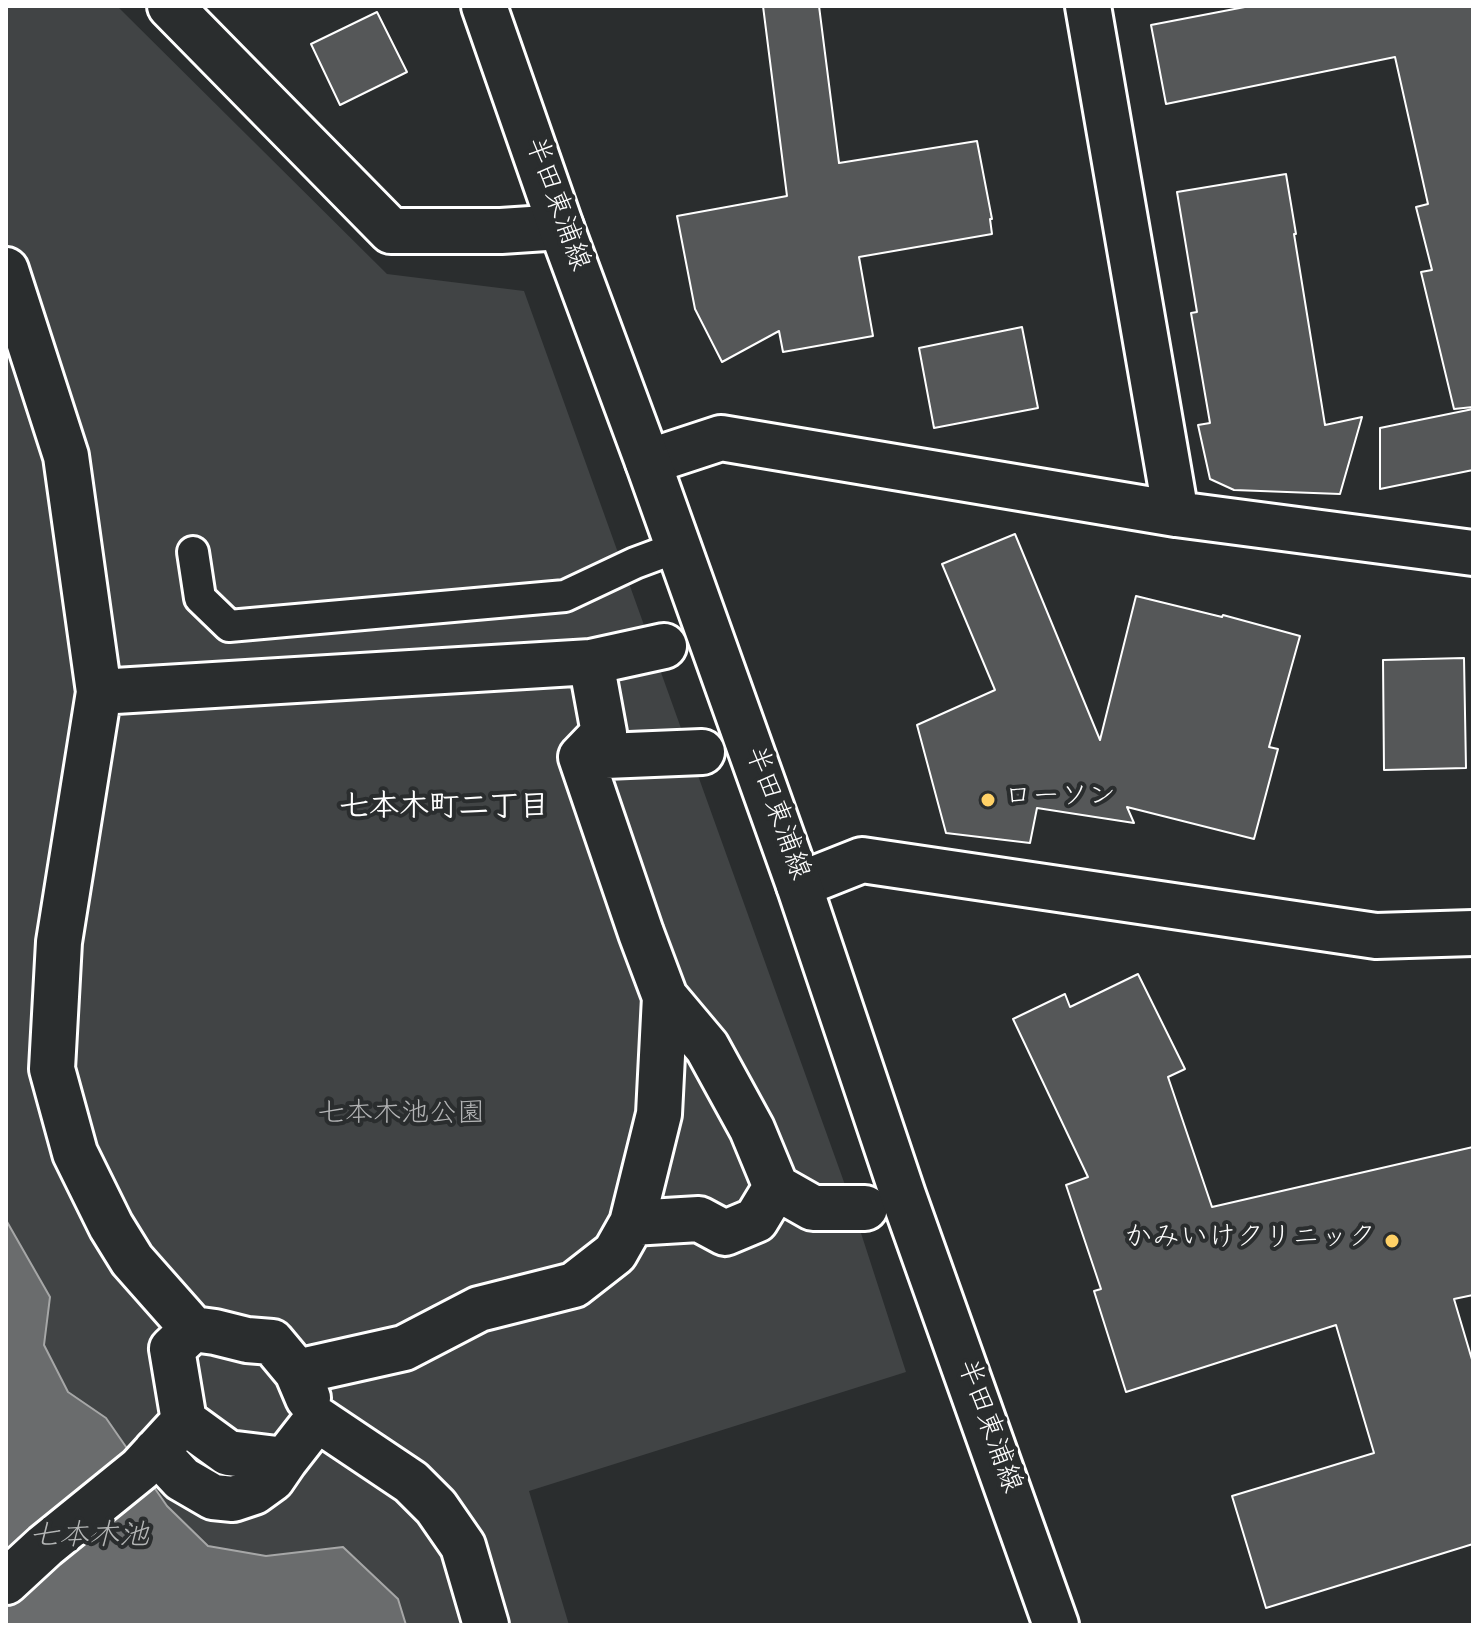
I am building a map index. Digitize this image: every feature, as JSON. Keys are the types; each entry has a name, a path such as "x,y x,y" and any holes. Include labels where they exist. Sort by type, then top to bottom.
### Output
{"street":[{"path":"170,6 391,231 501,231 561,227"},
{"name":"半田東浦線","path":"484,6 799,885 903,1195 1056,1625"},
{"path":"1088,6 1176,514"},
{"path":"6,270 66,456 99,692 59,942 52,1069 75,1153 111,1226 132,1260 193,1329 272,1342 297,1372 317,1419 411,1482 436,1507 463,1546 486,1625"},
{"path":"648,462 721,438 1176,514 1473,553"},
{"path":"99,692 591,662 664,646"},
{"path":"581,757 604,733 591,662"},
{"path":"581,757 702,752"},
{"path":"581,757 665,997 707,1047 752,1129 776,1187 813,1208 865,1208"},
{"path":"799,885 862,860 1376,936 1473,933"},
{"path":"297,1372 404,1348 479,1309 574,1285 615,1253 632,1223 659,1114 665,997"},
{"path":"632,1223 699,1219 725,1233 756,1220 776,1187"},
{"path":"6,1582 160,1447 172,1349 193,1329"},
{"path":"160,1447 285,1460 317,1419"}],"lane":[{"path":"193,552 200,598 229,626 565,596 635,563 678,547"}],"green space":[{"name":"七本木池公園","path":"6,6 117,6 387,274 524,291 849,1196 906,1372 529,1491 569,1625 6,1625"}],"water":[{"name":"七本木池","path":"6,1220 50,1297 44,1345 68,1392 106,1418 167,1506 208,1546 266,1556 343,1547 398,1599 406,1625 6,1625"}],"building":[{"path":"763,6 819,6 839,163 977,141 992,234 859,257 873,336 783,352 779,331 722,362 695,309 677,216 787,196"},
{"path":"1250,6 1473,6 1473,407 1454,409 1421,272 1432,270 1416,207 1428,204 1395,57 1166,104 1151,25"},
{"path":"377,12 407,72 340,105 311,44"},
{"path":"1286,174 1325,425 1362,417 1340,494 1234,490 1210,479 1198,425 1210,423 1191,313 1197,312 1177,192"},
{"path":"1022,327 1038,408 934,428 919,348"},
{"path":"1473,409 1473,470 1380,489 1380,428"},
{"path":"1015,534 1100,740 1136,596 1300,636 1269,747 1278,749 1254,839 1127,807 1134,823 1037,808 1030,843 946,833 917,725 995,690 942,564"},
{"path":"1464,658 1466,768 1384,770 1383,660"},
{"path":"1138,974 1185,1069 1168,1077 1212,1207 1473,1147 1473,1295 1454,1299 1473,1363 1473,1544 1266,1608 1232,1496 1374,1453 1336,1325 1126,1392 1094,1291 1101,1289 1066,1185 1088,1177 1013,1019 1065,994 1070,1007"}],"place":[{"name":"ローソン","path":"988,800"},
{"name":"かみいけクリニック","path":"1392,1241"}],"district":[{"name":"七本木町二丁目","path":"444,811"}]}
